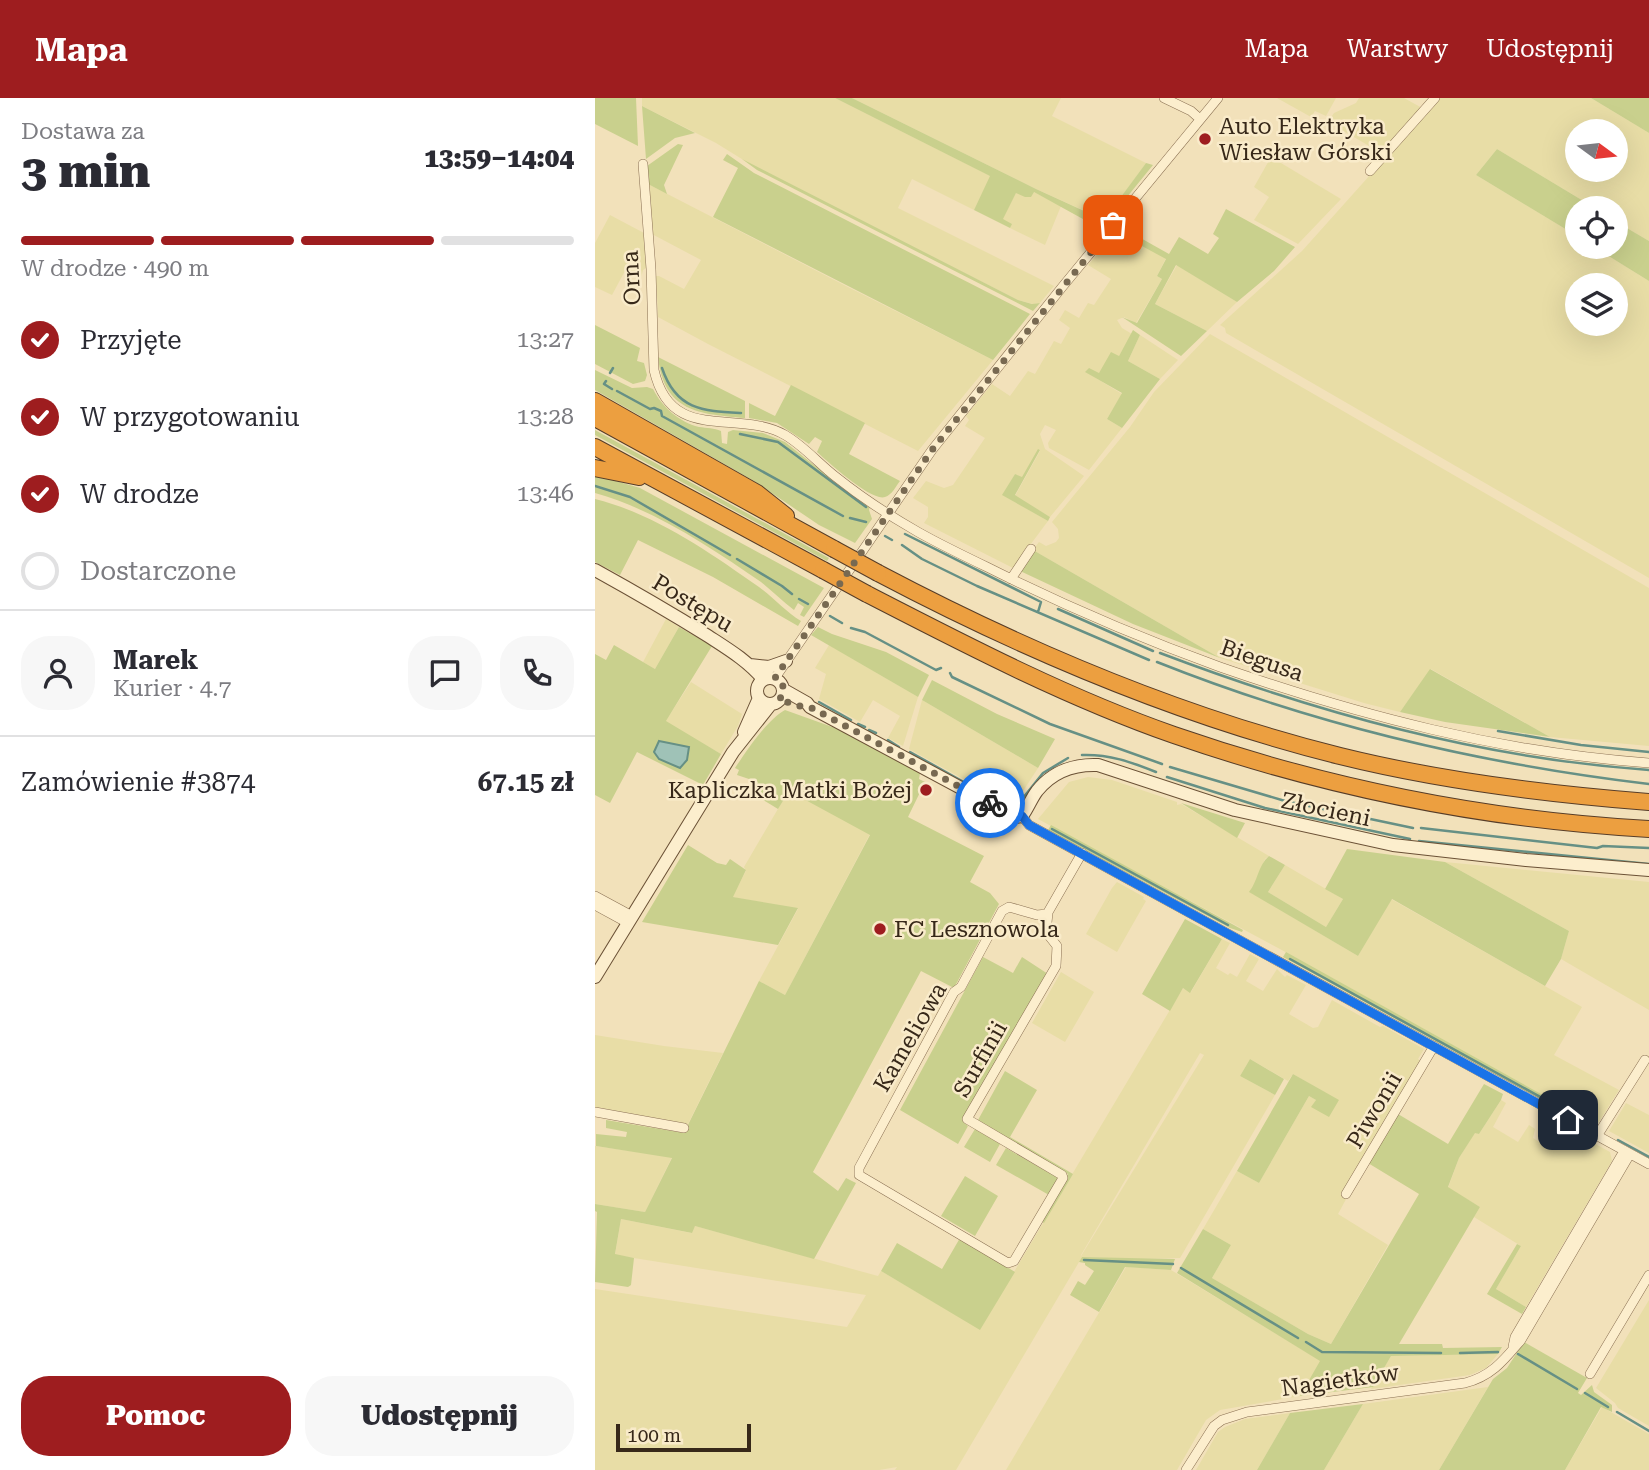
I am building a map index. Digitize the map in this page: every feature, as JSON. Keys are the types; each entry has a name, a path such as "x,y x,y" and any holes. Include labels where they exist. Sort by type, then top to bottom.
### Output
{"highway":[{"path":"595,401 757,493 810,536"},
{"path":"595,418 937,604 1107,679 1186,709 1294,743 1399,769 1572,796 1649,802"},
{"path":"595,447 867,594 968,645 1053,685 1160,730 1321,780 1426,803 1554,822 1649,829"},
{"path":"595,468 659,481"}],"street":[{"path":"1164,98 1191,111 1200,119"},
{"path":"1218,98 957,418 887,513 786,661 757,689 773,698 803,708 810,707 1014,817 1022,816 1029,825 1649,1164"},
{"path":"1370,171 1435,98"},
{"name":"Orna","path":"643,164 652,349 660,390"},
{"name":"Biegusa","path":"660,390 671,404 691,418 764,427 783,434 837,477 920,533 1076,610 1142,638 1343,708 1445,734 1577,757 1649,763"},
{"path":"1011,579 1031,550"},
{"name":"Postępu","path":"595,570 655,603 769,679 782,683 773,698"},
{"path":"750,665 769,667 786,661"},
{"path":"595,977 744,736 750,732 773,698"},
{"name":"Złocieni","path":"1022,816 1038,790 1052,777 1077,766 1098,765 1235,810 1382,843 1526,860 1649,870"},
{"path":"1048,913 1082,853"},
{"path":"595,896 630,920"},
{"path":"595,905 630,920"},
{"name":"Kameliowa","path":"968,1240 859,1175 859,1168 954,992 961,987 1002,911 1009,907 1037,915 1048,913"},
{"name":"Surfinii","path":"968,1240 1010,1263 1014,1261 1063,1178 967,1119 1056,965 1057,946 1046,932 1048,913"},
{"name":"Piwonii","path":"1346,1194 1434,1046"},
{"path":"1597,1136 1645,1060"},
{"path":"595,1112 684,1128"},
{"name":"Nagietków","path":"1186,1470 1206,1437 1222,1420 1247,1412 1465,1383 1490,1373 1520,1342 1627,1152"},
{"path":"1590,1374 1649,1275"}],"shaded area":[{"path":"642,98 835,98 991,176 974,210 912,179 898,208 1054,286 1040,303 1018,300 758,169 716,143 642,106"},
{"path":"852,98 1061,98 1052,116 1146,163 1105,220"},
{"path":"1277,98 1336,98 1326,116 1315,111 1311,117"},
{"path":"1359,98 1404,98 1424,109 1383,154 1328,122 1334,113 1356,103"},
{"path":"1439,98 1591,98 1626,119 1565,119 1565,182 1628,182 1628,120 1649,133 1649,241 1628,229 1628,196 1575,196 1497,149 1476,175 1565,229 1565,259 1613,259 1649,281 1649,578 1226,333 1225,328 1220,325 1302,251"},
{"path":"1271,157 1341,199 1298,244 1254,220 1269,197 1254,187"},
{"path":"648,184 993,360 918,451 708,344 658,317 656,276 684,289 701,260 650,233"},
{"path":"1034,192 1061,206 1045,245 1010,228 1011,224 1002,219 1016,193"},
{"path":"610,215 644,233 646,268 641,278 626,269 612,295 595,287 595,243"},
{"path":"1116,232 1166,258 1157,276 1162,279 1136,323 1124,317 1117,320 1122,328 1132,334 1119,356 1099,373 1086,372 1122,394 1107,419 1122,428 1089,470 1049,448 1048,443 1056,430 1045,425 1040,434 1045,449 1084,476 1050,517 1015,496 1039,449 1022,478 1015,474 1003,495 1048,521 1013,568 924,523 928,517 928,507 913,498 926,481 944,488 953,485 985,438 965,426 969,420 966,416 992,384 1010,396 1028,371 1035,374 1054,341 1061,344 1070,328 1059,320 1065,310 1079,318 1088,303 1094,305 1111,279 1088,265 1107,243 1122,253 1126,247 1111,238"},
{"path":"1177,265 1237,302 1207,331 1155,304"},
{"path":"1210,334 1649,588 1649,746 1550,737 1431,669 1400,712 1220,658 1033,550 1039,542 1046,546 1056,542 1059,538 1058,529 1052,522 1130,427 1154,392"},
{"path":"1140,335 1178,360 1160,379 1128,361"},
{"path":"666,619 679,627 655,669 643,662"},
{"path":"829,645 918,697 903,746 888,738 900,716 873,700 860,722 819,699 826,674 815,668"},
{"path":"691,682 742,714 721,754 665,722"},
{"path":"922,700 1038,768 1014,805 909,749"},
{"path":"1088,777 1112,780 1177,802 1177,805 1181,804 1269,856 1265,859 1250,892 1358,956 1391,899 1582,1007 1554,1055 1619,1090 1597,1125 1280,949 1038,819 1069,782"},
{"path":"789,790 870,834 785,995 759,981 798,909 732,897 746,871 744,867"},
{"path":"1445,862 1649,882 1649,1010 1561,959 1569,931"},
{"path":"1285,865 1343,899 1326,927 1268,892"},
{"path":"1117,882 1144,897 1146,901 1117,952 1086,934"},
{"path":"1222,939 1230,943 1216,968 1228,975 1230,973 1237,977 1250,954 1259,959 1246,981 1263,991 1277,969 1285,977 1287,975 1306,985 1289,1014 1313,1028 1318,1027 1332,1000 1424,1049 1418,1059 1421,1061 1338,1214 1388,1245 1331,1344 1308,1334 1212,1278 1231,1245 1203,1229 1237,1171 1259,1183 1309,1096 1316,1100 1312,1107 1339,1101 1293,1074 1288,1081 1250,1059 1240,1076 1275,1095 1180,1258 1082,1257 956,1470 895,1470 897,1467 879,1470 595,1470 595,1289 847,1327 866,1295 615,1255 621,1219 691,1233 695,1226 878,1276 881,1271 980,1329 1183,988 1191,992","holes":["1200,1053 1204,1055 1081,1256"]},
{"path":"1061,972 1094,992 1065,1042 1032,1023"},
{"path":"595,1035 723,1053 688,1124 595,1107"},
{"path":"1501,1100 1506,1103 1493,1127 1518,1142 1529,1125 1535,1129 1533,1138 1552,1150 1568,1129 1610,1152 1612,1161 1526,1307 1496,1289 1521,1246 1474,1217 1480,1207 1448,1188 1459,1158 1475,1132 1479,1134"},
{"path":"1626,1103 1649,1115 1649,1153 1609,1131"},
{"path":"595,1146 672,1157 645,1212 595,1204"},
{"path":"1126,1267 1171,1270 1321,1361 1300,1396 1220,1410 1206,1420 1177,1470 1006,1470"},
{"path":"1649,1300 1649,1426 1618,1408 1596,1388"},
{"path":"1498,1354 1486,1368 1470,1375 1371,1389 1391,1356"},
{"path":"1488,1387 1439,1470 1324,1470 1363,1404"},
{"path":"1602,1407 1649,1434 1649,1470 1565,1470"},
{"path":"1290,1413 1257,1470 1196,1470 1218,1432 1225,1427 1245,1419"}],"green space":[{"path":"595,98 636,98 638,146 595,124"},
{"path":"835,98 852,98 1104,220 1146,163 1153,165 1101,229 1034,192 1031,197 1016,193 1003,219 1012,224 1010,228 974,210 990,176"},
{"path":"1591,98 1649,98 1649,133"},
{"path":"642,106 695,133 675,138 646,159"},
{"path":"678,144 683,145 664,185 667,194 648,184 647,166"},
{"path":"1497,149 1575,196 1565,196 1565,229 1476,175"},
{"path":"727,154 754,173 1030,314 993,360 713,217 738,168 723,160"},
{"path":"742,159 1018,300 1040,303 1033,311 757,170"},
{"path":"1226,209 1295,247 1274,271 1237,302 1176,265 1155,304 1207,331 1181,356 1122,317 1137,323 1162,279 1157,276 1166,259 1116,232 1121,227 1169,254 1179,237 1208,254 1219,238 1213,234"},
{"path":"1628,229 1649,241 1649,281 1613,259 1628,259"},
{"path":"595,325 640,348 637,361 644,363 647,375 645,381 633,384 595,364"},
{"path":"1133,330 1140,335 1128,361 1160,379 1122,428 1107,419 1122,393 1085,372 1089,368 1099,373 1111,352 1119,356"},
{"path":"658,357 745,401 745,418 713,415 687,407 668,389"},
{"path":"595,370 632,388 653,389 666,408 678,418 692,425 721,431 722,443 727,444 728,432 733,430 763,433 785,442 870,506 872,519 855,543 819,525 754,481 595,390"},
{"path":"791,385 865,423 849,454 900,481 890,494 879,497 850,480 817,452 822,441 815,437 809,444 777,423 749,418 749,403 775,416"},
{"path":"595,430 829,558 827,561 595,435"},
{"path":"1038,449 1040,450 1015,495 1050,517 1048,521 1002,495 1015,474 1022,477"},
{"path":"595,475 640,488 824,588 804,617 800,615 804,607 798,603 794,610 761,582 681,531 639,509 595,493"},
{"path":"595,499 639,514 701,548 764,591 801,621 798,626 713,577 638,540 620,575 595,562"},
{"path":"1033,550 1220,658 1133,624 1018,570"},
{"path":"679,627 712,646 666,721 721,754 703,785 637,752 610,803 595,795 595,654 606,660 614,645 655,669"},
{"path":"818,627 886,652 929,675 918,697 811,635"},
{"path":"1430,669 1550,737 1445,722 1400,712"},
{"path":"932,680 997,714 1055,739 1038,768 922,700"},
{"path":"785,710 838,729 920,773 919,779 925,782 908,817 984,856 970,882 990,893 999,904 954,988 921,971 813,1172 838,1191 846,1178 856,1183 814,1259 695,1226 692,1233 621,1219 615,1254 634,1258 631,1285 628,1287 595,1282 595,1204 645,1212 672,1158 596,1146 596,1134 626,1137 627,1132 606,1128 606,1120 684,1133 759,981 785,995 870,835 789,791 778,809 752,793 758,782 737,775 739,770 735,768 751,744 771,721"},
{"path":"1181,803 1245,823 1237,838"},
{"path":"1051,825 1243,930 1242,932 1048,830"},
{"path":"688,845 717,863 726,865 730,859 746,870 733,897 798,908 778,945 642,922"},
{"path":"1347,849 1445,862 1569,931 1561,959 1545,986 1392,899 1358,956 1249,892 1269,856 1285,865 1268,892 1326,927 1343,899 1325,889"},
{"path":"1185,919 1222,939 1190,993 1183,988 1170,1011 1142,994"},
{"path":"1286,952 1597,1125 1595,1129 1283,957"},
{"path":"983,957 1013,973 1022,957 1048,974 963,1122 968,1126 958,1144 900,1110"},
{"path":"1250,1059 1284,1079 1275,1095 1240,1076"},
{"path":"1005,1071 1037,1090 1010,1137 1073,1174 1044,1223 1041,1221 1068,1174 978,1120"},
{"path":"1293,1074 1339,1100 1329,1117 1311,1107 1316,1100 1309,1096 1259,1183 1237,1171"},
{"path":"1484,1084 1503,1094 1501,1100 1479,1134 1475,1133 1459,1158 1448,1187 1480,1207 1399,1344 1442,1344 1443,1348 1502,1347 1498,1354 1391,1356 1373,1387 1300,1396 1320,1361 1177,1273 1203,1229 1231,1245 1212,1278 1308,1334 1331,1344 1419,1194 1368,1163 1398,1114 1448,1144"},
{"path":"975,1129 1000,1144 990,1162 964,1147"},
{"path":"1006,1148 1058,1178 1049,1195 996,1165"},
{"path":"965,1176 998,1196 975,1236 941,1216"},
{"path":"960,1238 1015,1272 980,1330 881,1271 897,1243 942,1269"},
{"path":"1517,1244 1521,1246 1496,1289 1526,1307 1522,1314 1487,1294"},
{"path":"1082,1257 1175,1259 1171,1270 1125,1267 1099,1312 1070,1295 1078,1281 1085,1285 1094,1271 1085,1263 1079,1262"},
{"path":"1524,1342 1587,1378 1578,1393 1581,1395 1592,1385 1594,1392 1612,1405 1612,1412 1601,1407 1565,1470 1439,1470 1493,1379 1507,1368"},
{"path":"1363,1404 1324,1470 1257,1470 1290,1413"}],"water":[{"path":"659,741 689,747 687,760 680,768 659,759 654,752"}],"waterway":[{"path":"610,373 613,368"},
{"path":"662,368 675,392 693,406 741,413"},
{"path":"606,381 604,384 612,389"},
{"path":"617,391 650,409 661,411 662,416 843,516"},
{"path":"740,434 778,442 866,507"},
{"path":"595,486 630,497 730,555"},
{"path":"850,518 866,522"},
{"path":"905,534 1041,602 1038,612"},
{"path":"885,536 892,540"},
{"path":"902,545 922,559 977,586 1149,660"},
{"path":"737,559 792,594"},
{"path":"799,599 808,604"},
{"path":"1058,609 1153,651"},
{"path":"830,616 842,623"},
{"path":"851,628 865,632 936,670 941,668"},
{"path":"1160,653 1279,695 1400,730 1524,755 1649,770"},
{"path":"1157,662 1277,705 1399,739 1523,765 1649,784"},
{"path":"950,673 952,677 1050,724 1162,764"},
{"path":"819,702 851,720"},
{"path":"858,724 865,727"},
{"path":"869,730 876,733"},
{"path":"1498,731 1581,745 1649,752"},
{"path":"888,740 899,747"},
{"path":"910,752 994,799"},
{"path":"1082,755 1120,759 1156,772"},
{"path":"1000,802 1015,808 1043,773 1068,758"},
{"path":"1170,767 1285,801 1413,828"},
{"path":"1167,777 1265,808 1410,839"},
{"path":"1421,828 1597,848 1649,848"},
{"path":"1052,829 1228,925"},
{"path":"1419,841 1649,864"},
{"path":"1290,959 1591,1125"},
{"path":"1618,1140 1649,1157"},
{"path":"1084,1260 1173,1264"},
{"path":"1181,1268 1298,1338"},
{"path":"1306,1342 1322,1352 1441,1353"},
{"path":"1460,1353 1498,1352"},
{"path":"1518,1354 1577,1389"},
{"path":"1585,1393 1608,1407"},
{"path":"1617,1412 1649,1431"}],"way so far":[{"path":"990,803 810,707 803,708 779,701 784,690 782,683 775,678 932,450 1113,225"}],"place":[{"name":"Auto Elektryka Wiesław Górski","path":"1205,139"},
{"name":"Kapliczka Matki Bożej","path":"926,790"},
{"name":"FC Lesznowola","path":"880,929"}],"route":[{"path":"990,803 1014,817 1022,816 1029,825 1568,1120"}]}
